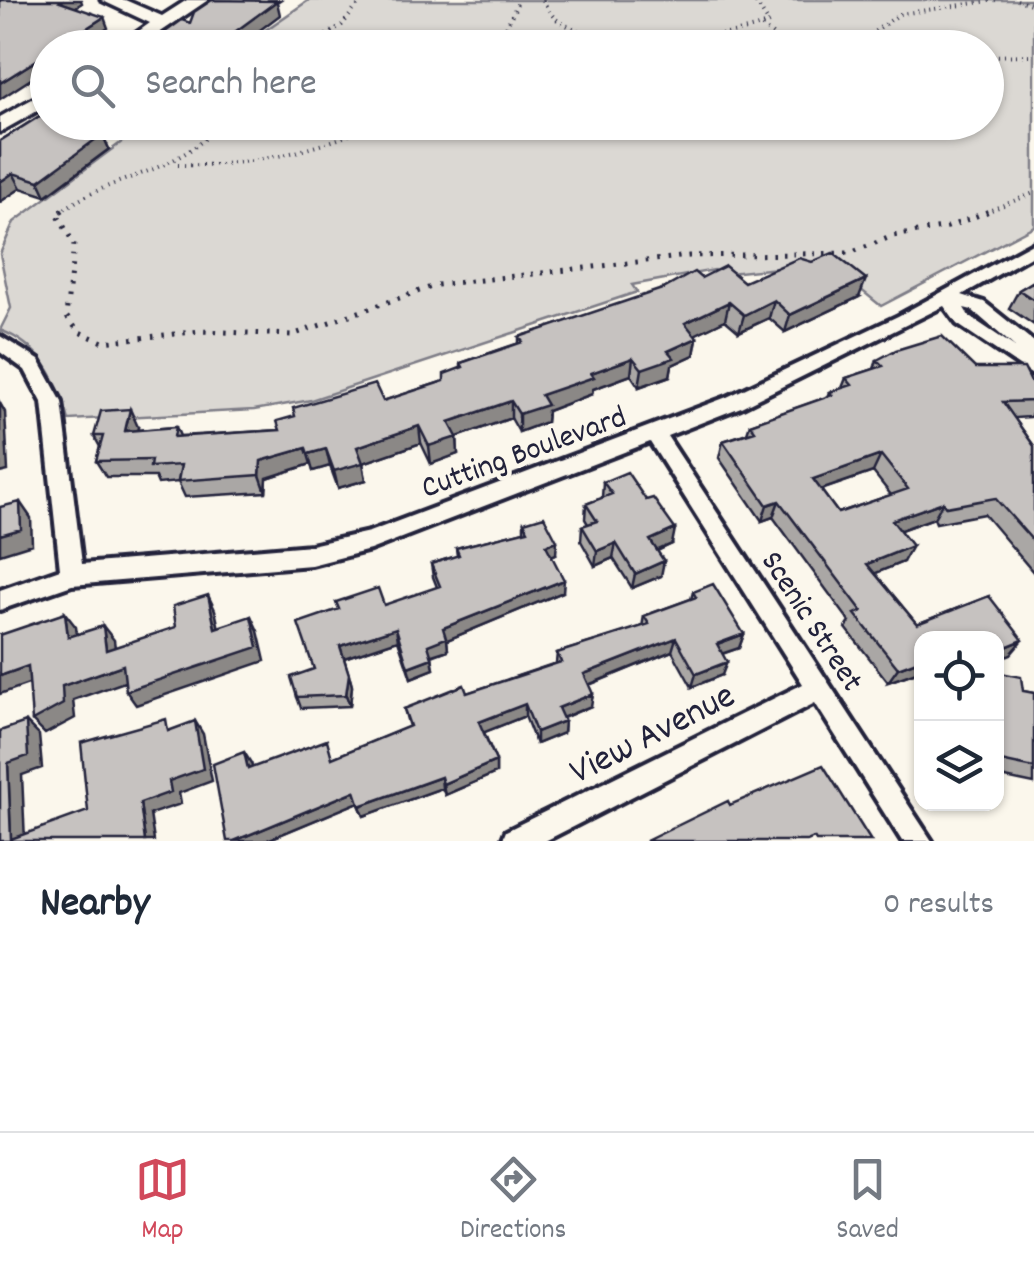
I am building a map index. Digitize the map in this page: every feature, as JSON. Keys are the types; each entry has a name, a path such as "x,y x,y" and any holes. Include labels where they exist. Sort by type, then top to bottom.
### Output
{"main road":[{"path":"110,0 164,23"},
{"path":"153,30 199,0"},
{"path":"0,126 30,107"}],"street":[{"name":"Cutting Boulevard","path":"0,600 72,575 326,552 370,541 656,435 947,297 1034,248"},
{"path":"947,297 978,306 1034,352"},
{"path":"947,297 962,320 1034,369"},
{"path":"0,342 32,365 52,402 72,575"},
{"name":"Scenic Street","path":"656,435 918,841"},
{"name":"View Avenue","path":"516,841 820,688"}],"path":[{"path":"333,30 362,0"},
{"path":"506,30 518,0"},
{"path":"544,0 553,17 580,30"},
{"path":"721,30 762,26 769,20 754,0"},
{"path":"876,30 900,14 996,0"},
{"path":"1017,0 1034,4"},
{"path":"762,26 767,30"},
{"path":"1004,56 1034,55"},
{"path":"207,140 178,165 151,176 100,185 57,214 74,244 66,316 85,336 129,342 201,330 292,335 437,285 689,256 850,253 893,236 948,227 1034,193"},
{"path":"178,165 248,167 294,158 338,140"}],"shaded area":[{"path":"309,0 1034,0 1034,226 881,306 828,263 719,274 714,270 632,285 637,292 311,400 254,410 69,420 53,377 37,354 0,330 11,308 0,254 14,222 124,140 1004,140 1004,30 266,30"}],"building":[{"path":"0,0 64,0 60,2 104,17 84,30 30,30 30,64 0,83"},
{"path":"212,0 277,1 238,30 168,30 182,20 190,23 194,12"},
{"path":"30,122 30,140 95,140 39,181 13,173 0,182 0,141"},
{"path":"833,253 866,279 790,315 774,300 744,315 729,302 685,323 697,338 668,351 674,358 642,369 633,358 591,373 594,377 541,395 547,405 519,414 511,401 449,422 457,437 429,446 419,426 357,447 363,463 334,471 326,449 308,454 306,448 261,461 260,475 178,481 181,465 150,467 151,460 96,461 103,436 94,436 101,411 130,409 125,431 176,427 174,437 280,430 277,421 295,416 293,408 375,384 383,401 444,381 444,374 463,367 461,363 523,342 519,337 665,288 694,272 701,278 725,266 744,282 799,258 812,262"},
{"path":"1034,281 1034,300 1019,290"},
{"path":"942,336 975,368 1024,368 1034,388 1034,401 1003,402 1034,446 1034,542 995,498 946,507 943,502 892,520 912,546 867,564 917,624 989,596 1023,640 1004,648 1004,631 914,631 914,662 898,668 855,614 862,611 779,501 767,505 723,441 755,431 750,424 852,385 846,378 883,366 877,360","holes":["881,455 908,489 838,513 813,479"]},
{"path":"627,472 646,500 653,498 675,529 650,540 664,561 635,574 616,543 597,551 582,526 597,521 586,504 612,494 603,482"},
{"path":"20,502 21,529 0,535 0,507"},
{"path":"544,516 557,541 546,545 564,580 443,628 446,638 428,645 432,658 408,667 396,628 340,646 349,674 346,695 297,697 291,677 314,669 298,623 339,609 336,602 378,588 384,605 440,586 431,564 459,555 456,548 528,530 524,522"},
{"path":"713,584 744,634 717,644 727,662 696,674 676,638 584,674 593,694 558,708 564,721 536,732 525,704 479,722 496,761 443,784 441,777 360,806 355,791 227,841 213,764 244,752 248,769 327,740 332,758 410,726 404,709 464,685 467,693 561,662 557,653 649,624 644,616 696,597 693,592"},
{"path":"208,595 215,628 251,616 258,647 126,691 123,665 62,686 63,704 32,721 28,666 0,676 0,635 65,613 68,637 103,626 106,650 176,627 173,606"},
{"path":"1004,674 1021,677 1023,691 1034,693 1034,768 1004,762"},
{"path":"166,719 168,731 195,721 203,769 169,781 171,792 140,803 145,841 0,841 0,731 26,722 28,756 8,763 11,839 88,811 81,743"},
{"path":"823,765 871,841 646,841 728,801 730,805"}]}
